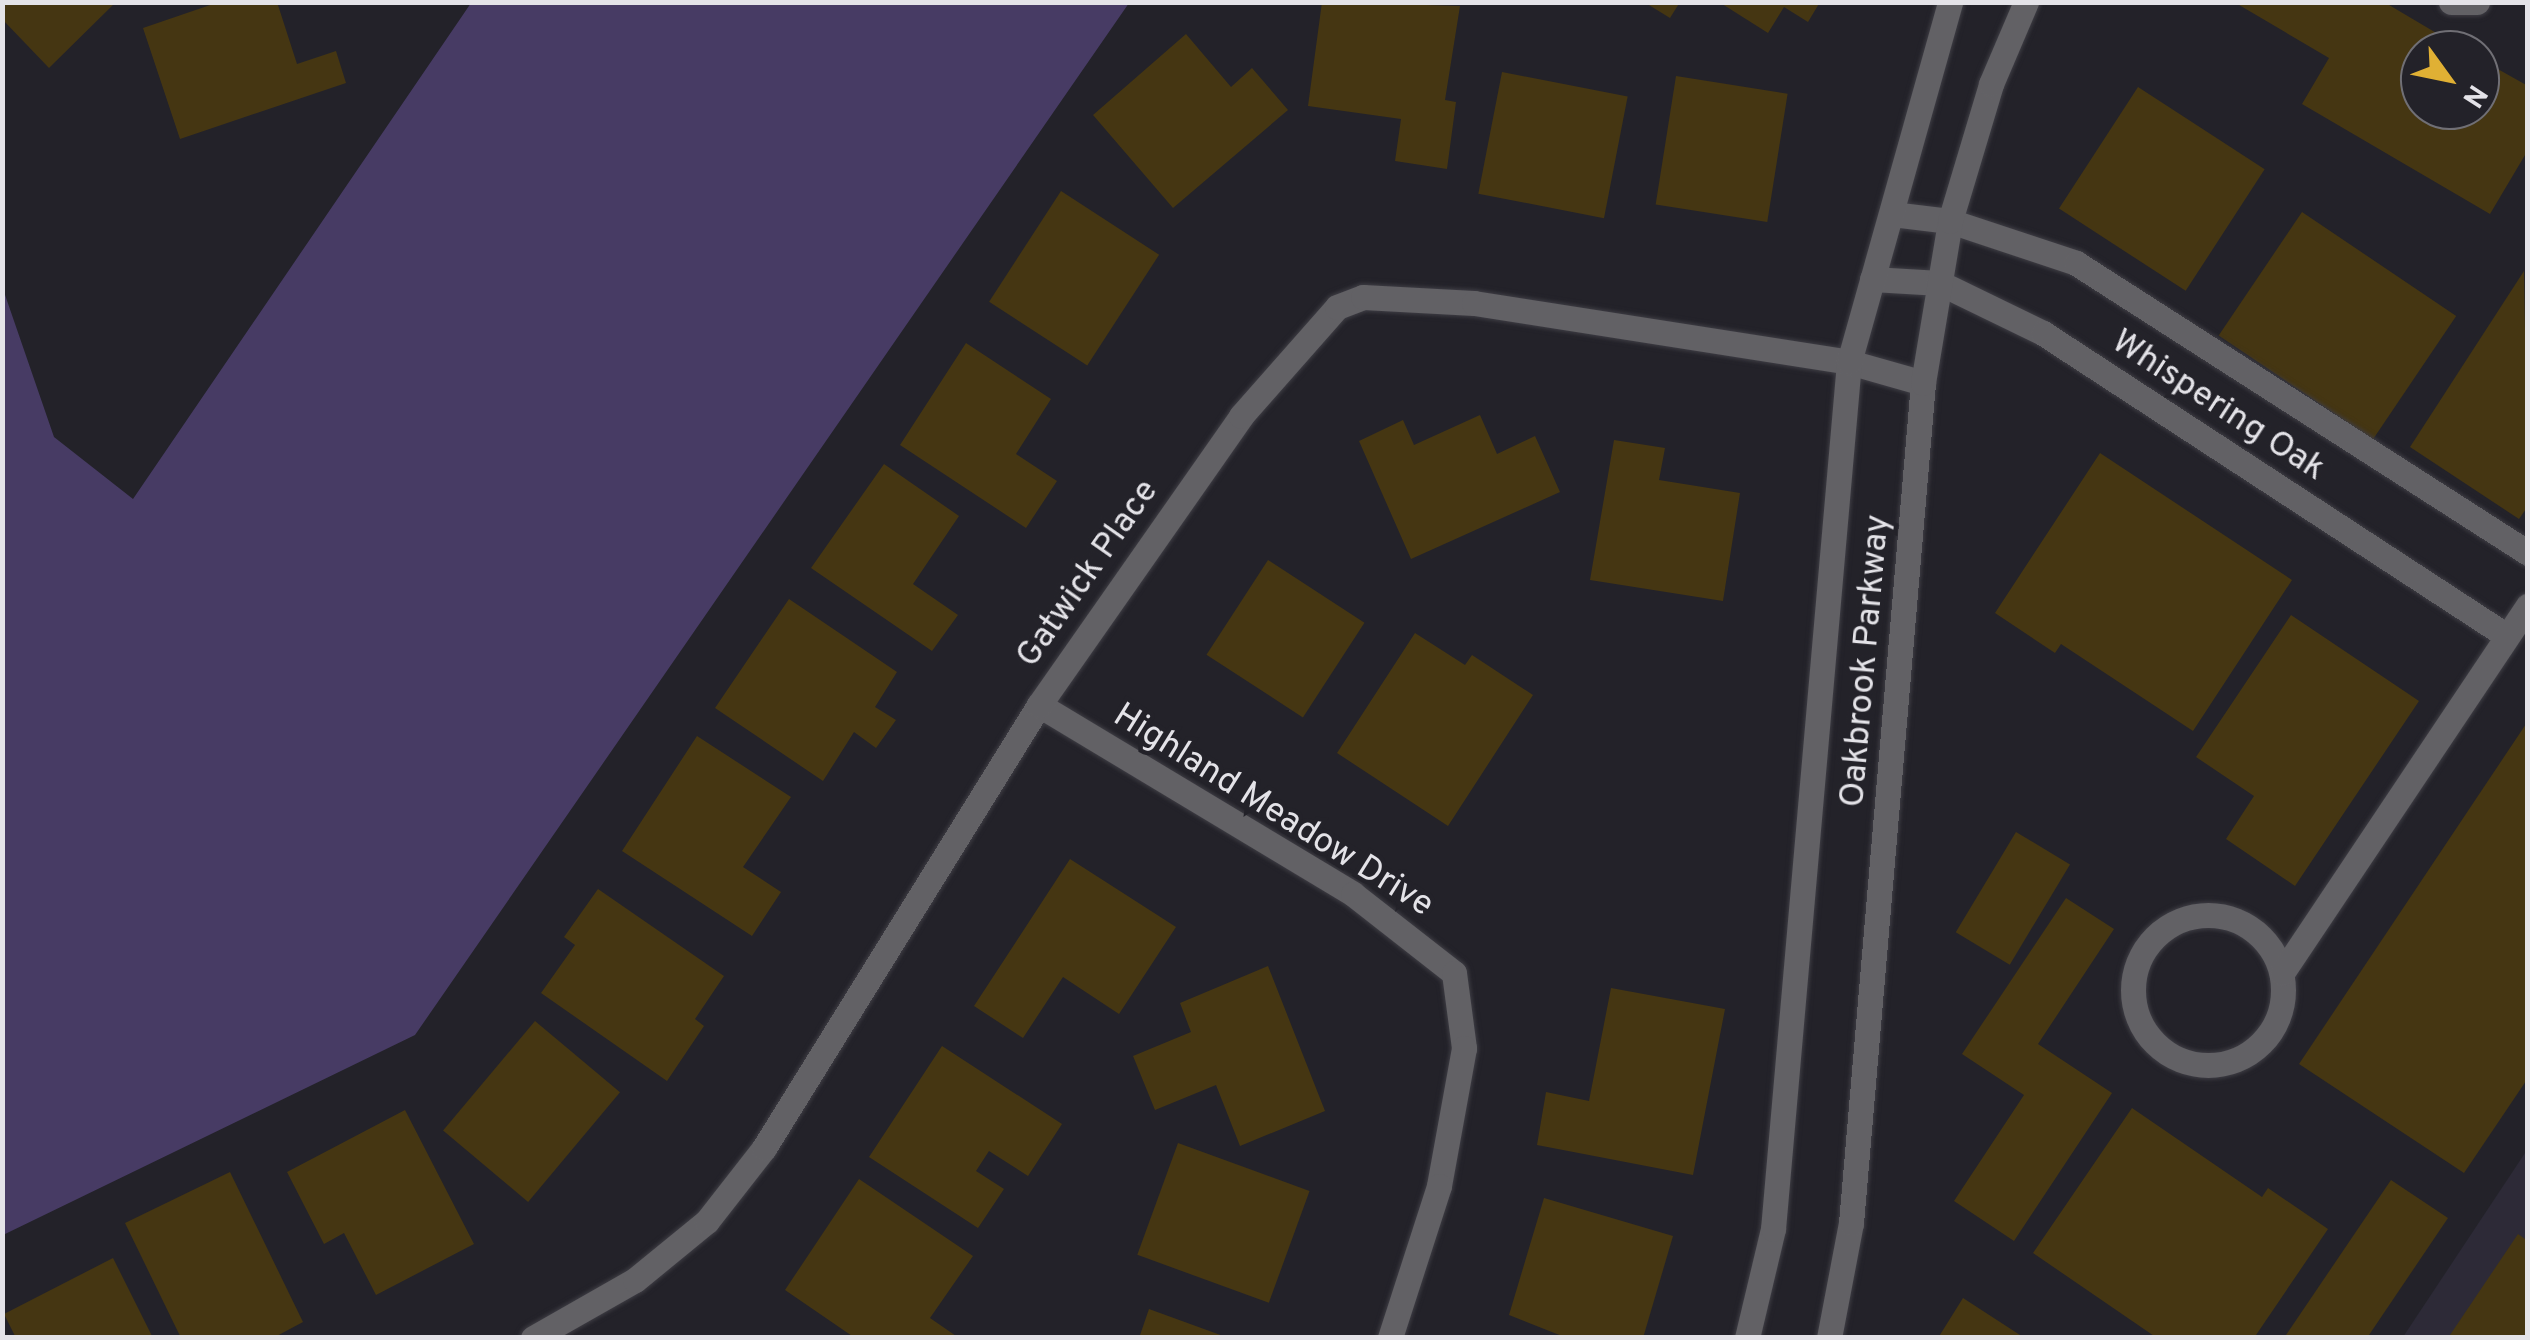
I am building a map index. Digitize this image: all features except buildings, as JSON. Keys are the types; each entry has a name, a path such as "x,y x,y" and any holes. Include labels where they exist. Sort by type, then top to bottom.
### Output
{"street":[{"name":"Oakbrook Parkway","path":"1747,1338 1773,1229 1849,362 1950,2"},
{"name":"Oakbrook Parkway","path":"1829,1338 1852,1223 1923,383 1950,220 1991,84 2026,2"},
{"path":"2451,2 2477,2"},
{"name":"Whispering Oak","path":"1892,214 1950,220 2076,262 2121,287 2528,553"},
{"name":"Whispering Oak","path":"1872,280 1940,283 2043,333 2507,636"},
{"name":"Gatwick Place","path":"533,1338 634,1280 708,1221 764,1148 1039,705 1241,416 1337,306 1410,296 1849,362 1923,383"},
{"path":"2282,973 2269,944 2245,923 2214,914 2183,918 2156,934 2138,960 2132,992 2138,1023 2158,1048 2185,1064 2217,1066 2247,1056 2270,1034 2283,1004 2282,973 2528,606"},
{"name":"Highland Meadow Drive","path":"1039,705 1353,894 1454,973 1461,1065 1438,1186 1390,1338"}],"shaded area":[{"path":"471,3 1129,3 415,1035 3,1235 3,289 54,437 133,499"},
{"path":"2527,1150 2527,1337 2403,1337"}]}
